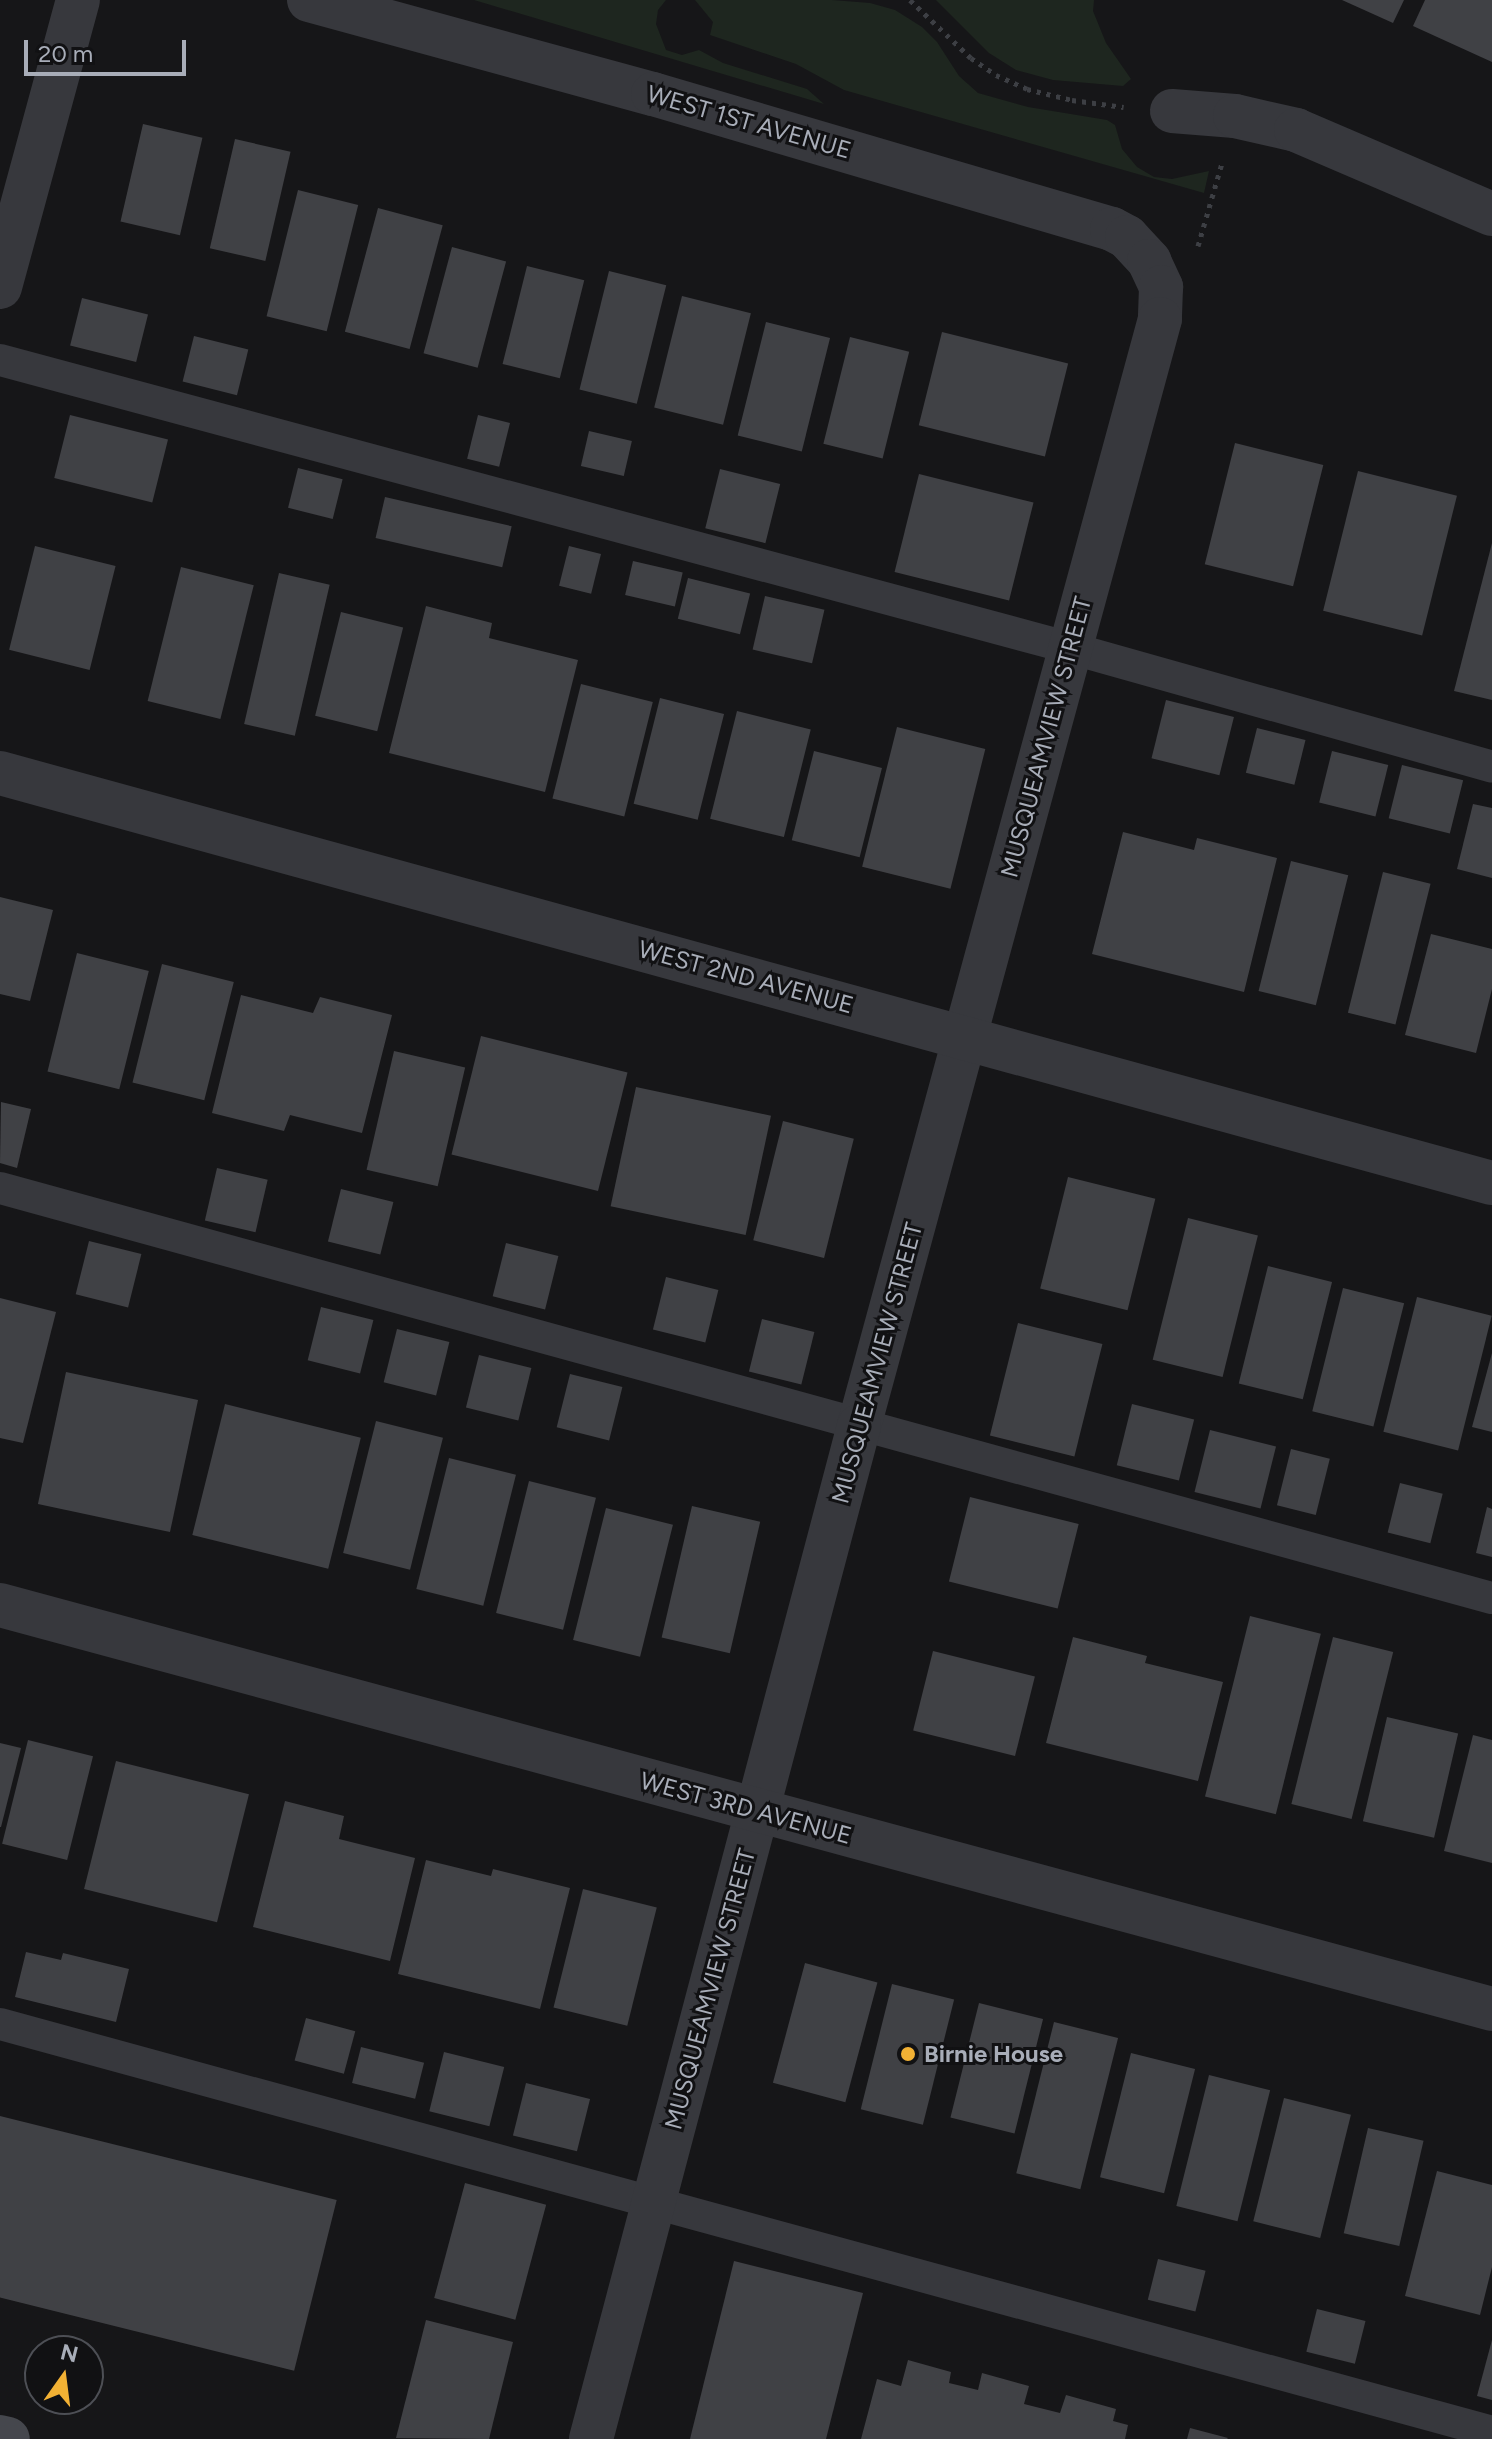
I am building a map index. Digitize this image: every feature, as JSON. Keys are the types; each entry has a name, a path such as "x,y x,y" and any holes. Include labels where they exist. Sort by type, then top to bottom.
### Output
{"main road":[{"path":"0,2437 8,2439"}],"street":[{"path":"0,287 78,0"},
{"name":"WEST 1ST AVENUE","path":"309,0 653,94 1112,229 1127,237 1149,261 1161,287"},
{"path":"1172,111 1235,116 1296,130 1492,214"},
{"name":"MUSQUEAMVIEW STREET","path":"591,2439 859,1426 1160,319 1161,287"},
{"name":"WEST 2ND AVENUE","path":"0,773 1492,1183"},
{"name":"WEST 3RD AVENUE","path":"0,1605 1492,2009"}],"lane":[{"path":"0,360 1070,648 1492,767"},
{"path":"0,1188 1492,1598"},
{"path":"0,2024 1492,2432"}],"path":[{"path":"910,0 971,58 996,75 1027,89 1072,100 1172,111"},
{"path":"1161,287 1193,263 1235,116"}],"shaded area":[{"path":"474,0 666,0 658,10 656,24 666,50 682,55 699,50 723,63 807,89 824,104"},
{"path":"695,0 832,0 870,3 895,10 922,27 937,42 959,76 978,93 1028,107 1107,120 1115,125 1122,149 1137,167 1154,177 1172,179 1209,171 1204,193 844,90 796,64 710,35 713,22"},
{"path":"936,0 1094,0 1093,11 1106,43 1131,79 1123,86 1053,80 1016,70 989,53"}],"building":[{"path":"1342,0 1404,0 1393,23"},
{"path":"1425,0 1492,0 1492,62 1413,26"},
{"path":"143,124 202,138 180,235 121,221"},
{"path":"235,139 291,152 265,261 210,248"},
{"path":"298,190 358,205 327,331 267,316"},
{"path":"378,208 443,225 410,349 345,332"},
{"path":"452,247 506,261 478,368 424,353"},
{"path":"527,266 584,280 560,378 503,364"},
{"path":"609,271 666,285 637,404 579,389"},
{"path":"682,296 751,313 723,425 654,408"},
{"path":"82,298 148,314 136,362 70,346"},
{"path":"766,322 830,338 802,451 738,436"},
{"path":"942,332 1068,363 1045,457 919,425"},
{"path":"194,336 248,350 237,395 183,382"},
{"path":"850,337 909,352 883,458 823,444"},
{"path":"70,415 168,439 152,503 54,478"},
{"path":"478,415 510,423 499,467 467,459"},
{"path":"589,431 632,441 624,476 581,466"},
{"path":"1235,443 1323,465 1293,586 1205,564"},
{"path":"298,468 343,479 333,519 288,508"},
{"path":"720,469 780,484 765,543 705,528"},
{"path":"1358,471 1457,496 1422,635 1323,611"},
{"path":"919,474 1033,503 1009,601 895,572"},
{"path":"385,497 512,526 502,567 376,538"},
{"path":"1492,543 1492,700 1454,691"},
{"path":"35,546 116,566 90,670 9,650"},
{"path":"569,546 601,554 591,594 559,586"},
{"path":"633,561 683,572 675,607 625,595"},
{"path":"181,567 254,585 220,719 148,701"},
{"path":"279,573 330,585 295,736 244,724"},
{"path":"688,578 750,593 740,634 678,619"},
{"path":"765,596 824,610 812,663 753,650"},
{"path":"426,606 492,623 489,638 578,660 545,792 389,753"},
{"path":"341,612 403,627 377,731 315,716"},
{"path":"581,684 653,702 624,816 552,798"},
{"path":"660,698 724,714 698,820 634,804"},
{"path":"1166,700 1234,717 1219,775 1151,758"},
{"path":"737,711 811,729 784,837 710,819"},
{"path":"897,727 985,749 950,889 862,867"},
{"path":"1257,728 1306,740 1294,785 1246,773"},
{"path":"814,751 882,768 860,857 792,840"},
{"path":"1332,751 1388,765 1375,816 1319,802"},
{"path":"1402,765 1463,780 1450,834 1389,818"},
{"path":"1473,804 1492,808 1492,878 1457,869"},
{"path":"1123,832 1194,850 1197,838 1277,858 1244,992 1092,954"},
{"path":"1291,861 1348,875 1316,1005 1259,991"},
{"path":"1383,872 1431,884 1395,1025 1348,1013"},
{"path":"0,897 53,910 30,1001 0,994"},
{"path":"1431,934 1492,949 1492,989 1476,1053 1405,1035"},
{"path":"77,953 149,971 119,1089 47,1071"},
{"path":"162,964 234,982 204,1100 132,1082"},
{"path":"241,995 313,1013 320,997 392,1015 362,1133 290,1115 284,1131 212,1113"},
{"path":"481,1036 628,1073 598,1191 451,1154"},
{"path":"394,1051 465,1067 438,1186 367,1170"},
{"path":"636,1087 771,1116 746,1235 611,1206"},
{"path":"1,1102 31,1109 17,1168 0,1163"},
{"path":"783,1121 854,1139 824,1258 753,1240"},
{"path":"217,1168 268,1180 256,1232 205,1221"},
{"path":"1068,1177 1155,1199 1128,1310 1040,1289"},
{"path":"341,1189 393,1202 380,1254 328,1241"},
{"path":"1188,1218 1258,1235 1223,1377 1153,1360"},
{"path":"89,1241 141,1254 128,1307 76,1294"},
{"path":"506,1243 558,1256 545,1309 493,1296"},
{"path":"1268,1266 1332,1282 1303,1399 1239,1383"},
{"path":"666,1277 718,1290 705,1342 653,1329"},
{"path":"1343,1288 1404,1303 1373,1426 1312,1411"},
{"path":"1417,1297 1492,1316 1458,1450 1383,1432"},
{"path":"0,1298 56,1312 23,1443 0,1438"},
{"path":"321,1307 373,1320 360,1373 308,1360"},
{"path":"762,1319 814,1332 801,1384 749,1371"},
{"path":"1018,1323 1102,1344 1074,1457 990,1436"},
{"path":"397,1329 449,1342 436,1395 384,1382"},
{"path":"1492,1353 1492,1432 1472,1427"},
{"path":"479,1355 531,1368 518,1420 466,1407"},
{"path":"66,1372 198,1400 170,1532 38,1504"},
{"path":"570,1374 622,1387 609,1440 557,1427"},
{"path":"225,1404 361,1438 328,1569 192,1535"},
{"path":"1132,1404 1194,1419 1179,1481 1117,1465"},
{"path":"376,1421 443,1438 410,1570 343,1553"},
{"path":"1210,1430 1276,1446 1260,1509 1195,1492"},
{"path":"1291,1449 1330,1459 1316,1515 1277,1505"},
{"path":"449,1458 516,1475 483,1606 416,1589"},
{"path":"529,1481 596,1498 563,1630 496,1613"},
{"path":"1400,1483 1443,1494 1430,1543 1388,1532"},
{"path":"970,1497 1079,1524 1058,1609 949,1581"},
{"path":"692,1506 760,1522 730,1653 662,1638"},
{"path":"1487,1507 1492,1509 1492,1557 1476,1553"},
{"path":"606,1508 673,1525 640,1657 573,1640"},
{"path":"1250,1616 1321,1634 1276,1814 1205,1796"},
{"path":"1073,1637 1147,1656 1145,1663 1223,1682 1198,1781 1046,1743"},
{"path":"1333,1637 1393,1652 1352,1819 1291,1804"},
{"path":"933,1651 1035,1676 1015,1756 913,1731"},
{"path":"1387,1717 1458,1733 1434,1838 1363,1821"},
{"path":"1473,1735 1492,1740 1492,1863 1444,1851"},
{"path":"28,1740 93,1756 67,1860 2,1844"},
{"path":"0,1743 21,1748 1,1827 0,1827"},
{"path":"116,1761 249,1794 217,1922 84,1889"},
{"path":"285,1801 344,1816 339,1839 415,1858 390,1961 253,1927"},
{"path":"426,1860 491,1876 493,1869 570,1888 540,2009 398,1974"},
{"path":"583,1889 657,1907 627,2026 553,2007"},
{"path":"26,1952 61,1960 63,1953 129,1969 116,2022 15,1997"},
{"path":"805,1963 877,1982 845,2102 773,2083"},
{"name":"Birnie House","path":"892,1984 954,1999 923,2125 861,2109"},
{"path":"979,2003 1043,2019 1014,2133 950,2117"},
{"path":"306,2018 355,2031 344,2074 295,2061"},
{"path":"1054,2022 1118,2038 1080,2189 1016,2173"},
{"path":"361,2047 424,2063 415,2099 352,2083"},
{"path":"444,2052 504,2067 489,2126 429,2111"},
{"path":"1131,2053 1195,2069 1164,2193 1100,2177"},
{"path":"1209,2075 1270,2090 1237,2221 1176,2206"},
{"path":"526,2083 590,2099 577,2151 513,2135"},
{"path":"1284,2098 1351,2115 1320,2238 1253,2221"},
{"path":"0,2116 337,2200 294,2371 0,2297"},
{"path":"1368,2128 1424,2141 1399,2246 1344,2233"},
{"path":"1437,2171 1492,2185 1492,2267 1480,2315 1405,2296"},
{"path":"465,2183 546,2205 515,2320 434,2298"},
{"path":"1158,2259 1206,2271 1195,2312 1148,2300"},
{"path":"734,2261 863,2293 826,2439 690,2439"},
{"path":"1317,2309 1366,2321 1355,2364 1306,2352"},
{"path":"426,2320 513,2342 489,2439 396,2438"},
{"path":"1492,2340 1492,2400 1477,2396"},
{"path":"908,2360 951,2372 949,2383 978,2390 982,2373 1029,2386 1024,2404 1060,2413 1066,2395 1116,2409 1113,2421 1128,2425 1125,2439 861,2439 877,2379 901,2386"},
{"path":"1190,2428 1228,2438 1187,2439"}],"place":[{"name":"Birnie House","path":"908,2054"}]}
